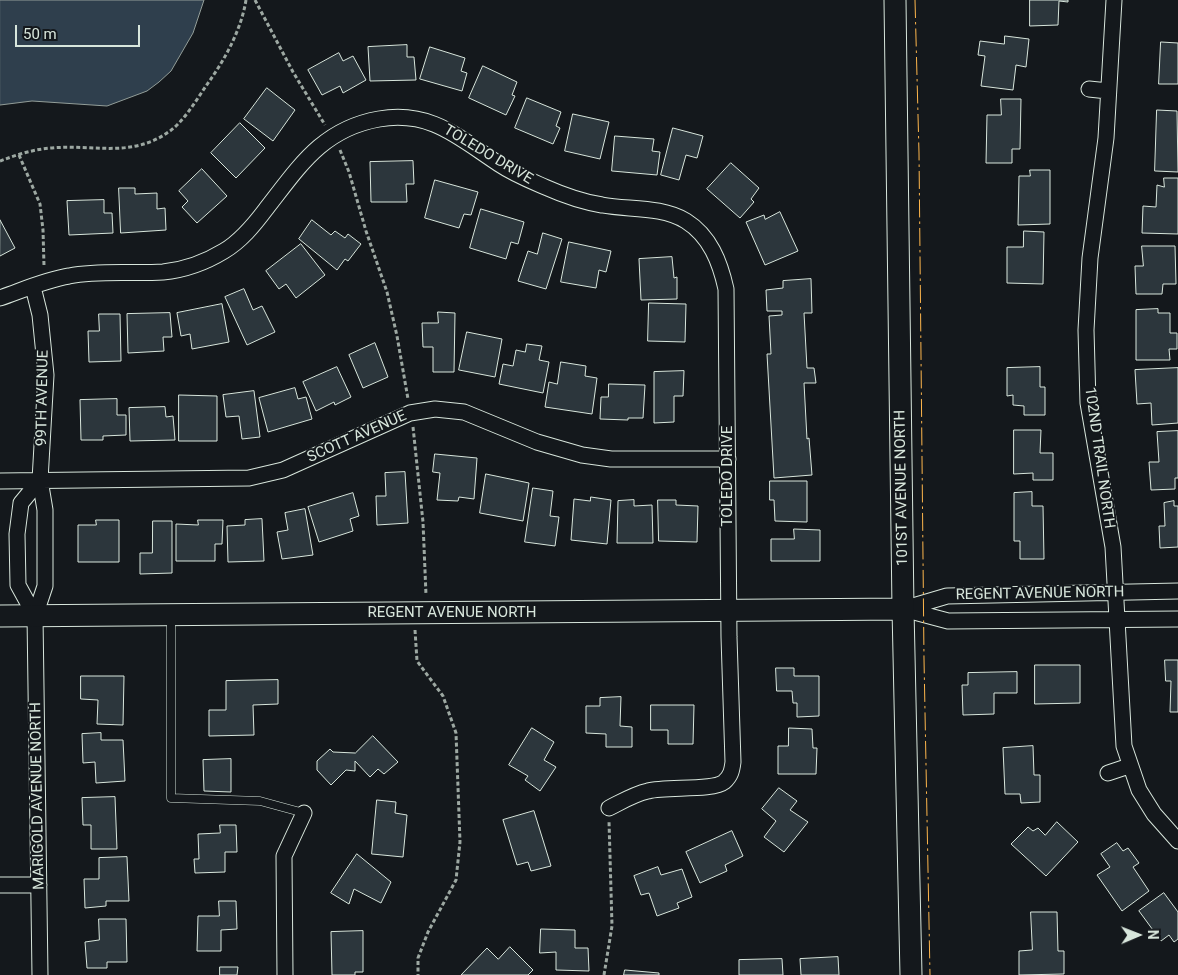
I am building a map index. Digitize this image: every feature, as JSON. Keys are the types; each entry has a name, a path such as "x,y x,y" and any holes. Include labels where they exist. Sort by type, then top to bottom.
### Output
{"street":[{"name":"101ST AVENUE NORTH","path":"895,0 903,609 911,975"},
{"name":"102ND TRAIL NORTH","path":"1114,0 1106,138 1090,258 1086,330 1088,403 1113,547 1124,746 1129,766 1139,790 1154,814 1178,841"},
{"path":"1089,89 1108,91"},
{"name":"TOLEDO DRIVE","path":"0,298 68,276 90,273 164,272 185,268 206,260 225,251 242,238 299,166 332,136 348,127 380,119 399,117 440,125 500,165 523,178 549,189 574,198 603,205 669,214 685,221 700,233 711,247 720,266 726,289 729,611 733,762 731,774 723,783 711,786 675,787 647,791 609,808"},
{"name":"99TH AVENUE","path":"35,616 45,586 45,510 40,480 46,376 39,284"},
{"name":"SCOTT AVENUE","path":"0,481 249,478 283,470 402,416 434,409 464,412 537,442 582,455 611,459 728,459"},
{"path":"35,616 18,585 17,534 21,503 40,480"},
{"name":"REGENT AVENUE NORTH","path":"903,609 946,596 1178,591"},
{"name":"REGENT AVENUE NORTH","path":"0,616 903,609 948,621 1178,619"},
{"name":"MARIGOLD AVENUE NORTH","path":"35,616 40,975"},
{"path":"1108,773 1129,766"},
{"path":"286,975 284,856 304,813"},
{"path":"0,885 39,885"}],"lane":[{"path":"171,615 170,798 260,801 304,813"}],"path":[{"path":"0,161 52,148 129,148 148,143 169,132 192,106 216,72 235,37 246,0"},
{"path":"255,0 293,72 325,125"},
{"path":"338,146 349,172 366,231 387,292 408,400"},
{"path":"19,155 40,204 39,284"},
{"path":"412,424 423,522 421,613 417,661 443,696 456,732 460,842 456,880 428,932 418,958 418,975"},
{"path":"604,975 612,926 609,808"}],"water":[{"path":"0,0 204,0 193,33 171,71 147,91 107,106 32,101 0,105"}],"building":[{"path":"1030,0 1068,0 1068,2 1059,1 1058,25 1030,26"},
{"path":"1005,36 1029,39 1026,67 1016,65 1013,90 981,86 985,56 978,55 980,41 1004,44"},
{"path":"1161,42 1178,43 1178,84 1159,84"},
{"path":"407,45 407,57 414,57 416,80 370,81 368,47"},
{"path":"430,47 465,58 461,71 467,73 462,91 420,79"},
{"path":"339,53 343,61 353,56 366,80 343,93 340,86 322,95 308,70"},
{"path":"483,66 517,82 512,95 515,96 506,115 469,98"},
{"path":"267,88 295,110 273,141 244,119"},
{"path":"527,98 561,112 556,126 560,128 553,144 515,128"},
{"path":"1001,99 1021,99 1020,149 1012,149 1012,163 986,163 987,115 1001,115"},
{"path":"1157,110 1177,111 1178,172 1155,171"},
{"path":"573,114 609,122 600,159 565,151"},
{"path":"240,123 265,148 236,178 211,153"},
{"path":"673,128 703,136 697,158 686,155 679,180 661,175"},
{"path":"615,136 654,139 652,151 660,152 657,175 612,171"},
{"path":"413,161 414,184 406,184 407,202 371,202 370,162"},
{"path":"731,163 759,188 751,199 754,202 740,218 707,189"},
{"path":"202,169 227,196 197,223 182,207 188,201 179,191"},
{"path":"1030,170 1050,170 1050,224 1018,225 1019,176 1030,176"},
{"path":"1164,178 1178,178 1178,234 1142,233 1143,206 1156,207 1157,185 1164,187"},
{"path":"435,180 478,192 471,215 464,214 459,228 425,218"},
{"path":"119,188 135,188 135,194 157,193 157,209 165,208 166,230 121,233"},
{"path":"104,200 104,213 112,213 113,233 69,235 67,201"},
{"path":"481,209 524,222 518,244 511,242 506,259 470,248"},
{"path":"780,212 798,251 765,265 746,222 764,215 765,219"},
{"path":"0,220 15,248 0,256"},
{"path":"312,220 331,235 335,231 345,238 348,234 361,244 348,261 345,259 337,270 299,239"},
{"path":"1024,231 1044,232 1043,284 1007,283 1007,247 1023,247"},
{"path":"543,233 562,239 546,289 518,281 528,251 537,254"},
{"path":"569,242 611,251 606,272 599,270 596,288 561,282"},
{"path":"301,244 325,275 296,298 286,284 279,289 266,271"},
{"path":"1142,246 1175,246 1176,284 1163,284 1162,294 1136,294 1135,266 1143,266"},
{"path":"672,257 674,278 677,277 677,299 641,300 639,259"},
{"path":"811,279 812,313 804,313 807,368 814,368 816,383 804,383 807,439 809,438 812,475 774,478 767,354 771,354 769,316 782,315 782,311 767,311 766,290 783,288 783,281"},
{"path":"244,289 253,310 262,306 275,332 247,345 225,297"},
{"path":"649,303 686,304 685,342 648,341"},
{"path":"222,304 229,342 192,349 190,334 181,336 177,313"},
{"path":"1158,309 1158,313 1170,313 1170,333 1177,333 1177,349 1169,349 1170,360 1136,360 1136,310"},
{"path":"438,312 455,313 454,372 433,372 433,347 423,347 422,323 438,323"},
{"path":"170,313 172,337 163,337 164,351 128,353 127,314"},
{"path":"99,314 120,314 121,361 89,362 88,331 99,331"},
{"path":"467,332 502,339 495,377 459,370"},
{"path":"375,343 388,377 363,388 349,355"},
{"path":"527,344 542,346 539,360 549,362 543,393 499,384 503,364 513,366 516,350 525,352"},
{"path":"561,362 586,366 585,376 597,378 592,414 545,407 549,382 557,384"},
{"path":"337,367 351,397 335,405 334,402 316,411 303,382"},
{"path":"1040,367 1040,387 1045,387 1045,415 1024,415 1024,406 1013,405 1013,395 1007,396 1007,368"},
{"path":"1178,368 1178,423 1152,425 1151,403 1137,404 1135,370"},
{"path":"684,371 683,396 674,396 674,422 654,423 654,372"},
{"path":"609,384 645,385 643,418 628,418 628,420 600,419 601,397 608,397"},
{"path":"295,388 298,399 306,397 312,419 268,432 259,398"},
{"path":"254,391 260,437 242,439 239,416 226,417 223,395"},
{"path":"179,395 217,396 217,441 179,441"},
{"path":"117,399 117,415 126,415 126,435 103,436 103,440 81,440 80,400"},
{"path":"165,407 166,417 173,416 175,440 130,441 129,408"},
{"path":"1014,430 1041,430 1040,453 1053,453 1053,480 1033,480 1033,473 1014,474"},
{"path":"1178,431 1178,478 1175,478 1175,489 1151,490 1149,462 1159,462 1157,432"},
{"path":"435,454 477,458 474,499 459,497 458,501 437,500 440,473 433,472"},
{"path":"405,472 408,523 377,525 376,496 386,496 385,473"},
{"path":"486,474 529,483 523,521 480,513"},
{"path":"770,481 807,481 807,522 775,521 774,500 770,500"},
{"path":"533,488 553,491 550,516 559,517 555,546 525,542"},
{"path":"1032,492 1032,506 1043,506 1044,559 1020,559 1020,541 1014,541 1014,493"},
{"path":"353,493 359,516 350,519 353,531 319,542 308,507"},
{"path":"591,497 611,500 607,544 571,540 574,499 590,501"},
{"path":"634,500 634,506 652,505 653,543 617,543 618,501"},
{"path":"658,500 676,500 676,505 698,506 697,542 659,541"},
{"path":"1174,501 1174,506 1178,506 1178,547 1160,548 1159,526 1165,526 1164,503"},
{"path":"305,509 313,555 282,559 277,532 288,530 285,513"},
{"path":"262,519 264,561 228,562 227,526 245,525 245,520"},
{"path":"96,520 119,520 119,562 78,562 78,525 96,525"},
{"path":"198,520 223,520 222,544 215,544 215,561 176,561 176,524 198,525"},
{"path":"153,521 172,521 172,573 140,574 140,553 152,553"},
{"path":"794,529 820,530 820,561 771,561 771,539 794,539"},
{"path":"1165,660 1178,660 1178,712 1170,712 1171,681 1166,681"},
{"path":"1035,665 1080,665 1080,703 1035,704"},
{"path":"776,668 794,668 794,676 819,676 819,716 797,717 797,703 793,703 792,691 777,691"},
{"path":"1017,672 1017,693 994,693 994,714 963,715 962,685 968,685 968,673"},
{"path":"81,676 124,676 123,725 97,724 98,700 81,699"},
{"path":"278,680 278,704 253,705 254,735 209,736 209,710 226,710 226,681"},
{"path":"621,697 620,726 632,727 632,747 606,747 606,734 586,733 586,706 600,706 600,698"},
{"path":"651,705 694,705 693,744 668,744 668,730 651,730"},
{"path":"532,728 554,742 544,760 556,767 540,791 525,780 528,776 509,765"},
{"path":"789,728 812,729 813,748 817,748 816,774 778,774 778,746 788,746"},
{"path":"101,733 101,740 123,740 125,781 96,783 95,762 83,763 82,734"},
{"path":"373,736 398,762 384,774 378,769 370,777 355,761 355,771 346,770 331,785 317,770 317,761 330,749 333,752 355,753"},
{"path":"1033,746 1034,775 1040,775 1040,802 1021,803 1020,794 1005,794 1003,748"},
{"path":"231,759 231,792 204,791 203,760"},
{"path":"779,788 797,801 790,810 808,822 784,852 764,837 776,821 762,809"},
{"path":"115,797 117,849 91,849 91,825 83,825 82,798"},
{"path":"377,800 396,802 395,813 407,815 403,857 372,854"},
{"path":"534,811 551,866 531,871 528,862 517,865 503,820"},
{"path":"1057,822 1078,842 1046,876 1011,844 1028,827 1033,831 1038,828 1045,835"},
{"path":"220,825 236,825 237,852 225,852 225,872 195,873 194,859 199,859 198,834 220,833"},
{"path":"732,831 743,856 725,865 727,871 700,883 686,852"},
{"path":"1117,843 1123,851 1128,848 1139,863 1133,867 1149,891 1122,911 1097,875 1110,867 1101,854"},
{"path":"357,854 391,882 381,903 354,889 349,904 331,893"},
{"path":"127,857 129,901 106,901 106,906 85,908 84,879 99,879 99,858"},
{"path":"658,867 661,875 682,869 692,897 677,903 679,908 657,916 649,893 641,895 634,876"},
{"path":"1164,893 1178,912 1178,939 1174,942 1169,935 1161,941 1139,911"},
{"path":"219,901 236,901 237,929 221,930 221,951 197,951 198,916 219,916"},
{"path":"1031,912 1057,912 1058,951 1064,951 1064,974 1019,975 1019,951 1032,950"},
{"path":"99,919 126,919 127,962 107,962 107,968 87,968 85,942 99,940"},
{"path":"541,929 575,930 575,948 588,948 589,971 556,970 556,952 540,953"},
{"path":"363,931 363,972 355,972 355,975 332,975 331,932"},
{"path":"510,947 533,970 528,975 461,975 487,948 498,959"},
{"path":"838,957 839,975 801,975 800,959"},
{"path":"782,959 783,975 739,975 739,960"},
{"path":"220,967 238,967 237,975 220,975"},
{"path":"625,970 659,973 659,975 624,975"}],"power":[{"path":"915,0 919,153 924,659 930,975"}]}
